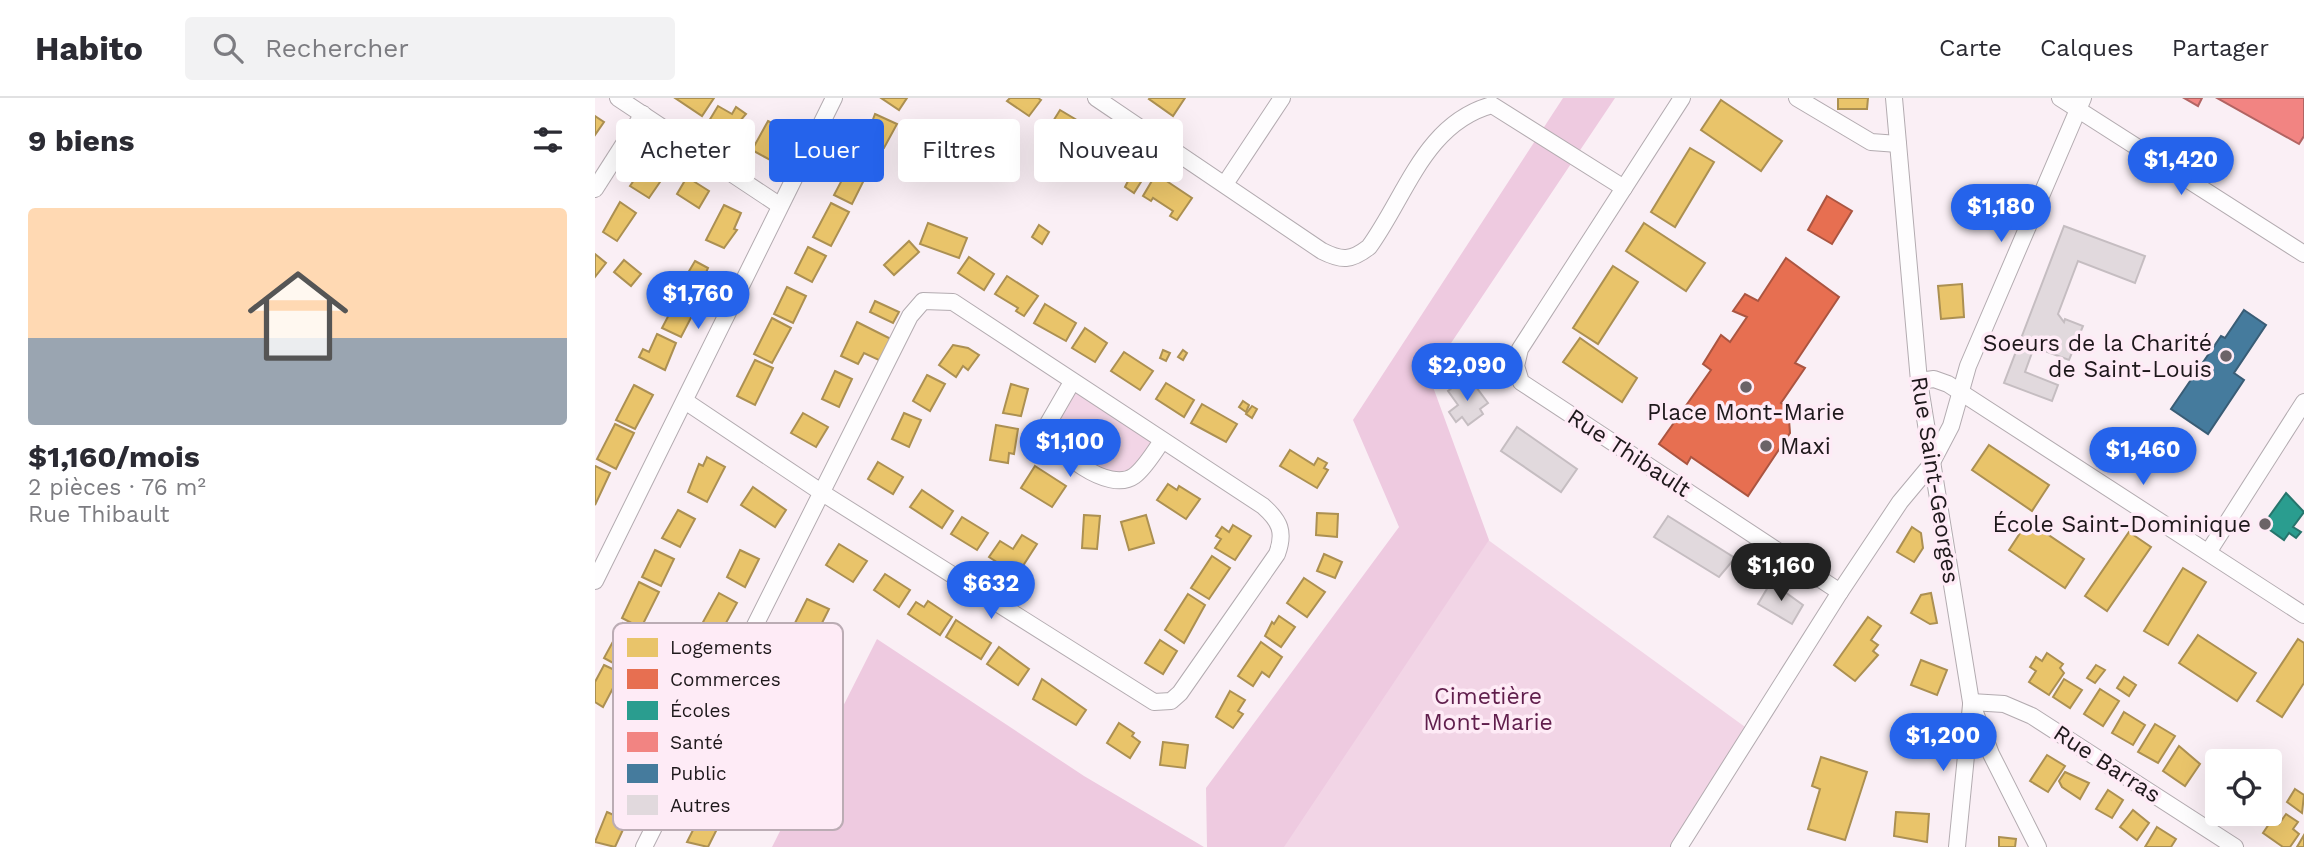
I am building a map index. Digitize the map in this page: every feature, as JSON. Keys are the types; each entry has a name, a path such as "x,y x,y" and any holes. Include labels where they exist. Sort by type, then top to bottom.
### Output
{"street":[{"path":"618,98 779,205"},
{"path":"595,581 834,98"},
{"path":"1096,98 1322,251 1344,260 1357,256 1369,247 1433,141 1471,110 1491,101 1624,188"},
{"path":"1225,184 1282,98"},
{"name":"Rue Thibault","path":"1682,98 1520,349 1516,366 1521,382 1840,592"},
{"path":"1797,98 1871,142 1898,144"},
{"name":"Rue Saint-Georges","path":"1894,98 1919,381 1930,466 1971,702 1991,754 2038,847"},
{"path":"2060,98 2081,104 2304,254"},
{"path":"1679,847 1840,592 1900,502 1930,466 1951,426 1960,392 2081,104"},
{"path":"595,189 643,114"},
{"path":"685,401 824,494 1154,702 1171,701 1180,693 1277,554 1281,527 1276,517 1263,506 953,302 923,301 910,316 824,494 758,623"},
{"path":"1919,381 1934,379 1960,392 2304,615"},
{"path":"1072,382 1046,427 1049,439 1065,453 1104,478 1120,481 1133,476 1162,441"},
{"path":"2209,551 2304,402"},
{"path":"1957,847 1971,702"},
{"name":"Rue Barras","path":"1971,702 2004,704 2032,716 2235,847"},
{"path":"644,847 653,830"}],"green space":[{"path":"1072,382 1162,441 1120,481 1049,439"},
{"name":"Cimetière Mont-Marie","path":"1458,518 1752,732 1679,847 1209,847"}],"shaded area":[{"path":"1563,98 1615,98 1429,376 1489,540 1284,847 1207,847 1206,788 1399,527 1353,420"},
{"path":"877,639 1084,776 1204,847 772,847 781,830 843,830 843,706"}],"building: Logements":[{"path":"675,98 714,98 702,116"},
{"path":"881,98 907,98 899,110"},
{"path":"1010,98 1041,100 1029,116 1007,101"},
{"path":"1150,98 1185,98 1173,116 1149,99"},
{"path":"1838,98 1868,98 1867,109 1838,109"},
{"path":"1721,100 1782,141 1761,171 1701,130"},
{"path":"718,106 732,114 736,107 746,114 742,119 710,119"},
{"path":"1060,110 1075,119 1054,119"},
{"path":"875,114 897,124 884,148 884,119 873,119"},
{"path":"595,116 604,122 595,135"},
{"path":"769,122 769,159 755,152 755,145"},
{"path":"1690,148 1714,162 1675,227 1651,212"},
{"path":"633,182 660,182 649,198 630,186"},
{"path":"684,182 695,182 709,191 699,208 677,194"},
{"path":"841,182 863,182 852,204 834,195"},
{"path":"1128,182 1141,182 1134,193 1125,187"},
{"path":"1151,182 1168,182 1192,198 1177,220 1170,216 1173,211 1153,198 1151,201 1143,196"},
{"path":"620,202 636,213 617,241 603,232"},
{"path":"831,203 849,212 831,246 813,237"},
{"path":"724,205 741,213 734,229 737,230 724,248 706,240"},
{"path":"928,223 967,238 959,258 920,244"},
{"path":"1644,223 1705,263 1686,291 1626,251"},
{"path":"1039,225 1049,232 1042,244 1032,237"},
{"path":"909,241 919,252 894,275 884,265"},
{"path":"808,247 826,256 812,282 795,273"},
{"path":"595,254 606,263 595,277"},
{"path":"969,257 994,274 984,290 958,273"},
{"path":"624,260 641,274 631,286 614,272"},
{"path":"695,261 708,268 696,296 679,288"},
{"path":"1613,266 1638,282 1598,344 1573,328"},
{"path":"1007,276 1038,296 1024,316 1016,311 1018,308 995,294"},
{"path":"1962,284 1964,317 1941,319 1938,286"},
{"path":"787,287 806,296 793,323 774,314"},
{"path":"875,301 899,312 893,323 870,312"},
{"path":"675,303 694,312 681,337 662,328"},
{"path":"1045,304 1076,323 1066,341 1034,323"},
{"path":"772,318 791,328 772,363 754,354"},
{"path":"857,322 891,339 881,361 864,353 858,364 841,356"},
{"path":"1085,328 1107,343 1095,362 1072,348"},
{"path":"657,334 676,343 665,370 639,357 643,349 649,352"},
{"path":"1580,338 1637,378 1622,402 1563,362"},
{"path":"953,345 968,348 979,355 968,370 963,366 956,377 939,365"},
{"path":"1163,350 1170,353 1166,361 1160,358"},
{"path":"1183,350 1187,353 1183,360 1178,357"},
{"path":"1124,352 1153,371 1140,390 1111,371"},
{"path":"755,360 773,368 755,405 737,396"},
{"path":"835,371 852,379 839,407 822,399"},
{"path":"927,375 945,384 930,411 913,401"},
{"path":"1166,383 1194,400 1184,417 1156,399"},
{"path":"1011,384 1028,389 1021,416 1003,413"},
{"path":"634,385 653,395 635,429 616,420"},
{"path":"1243,401 1249,405 1246,412 1239,407"},
{"path":"1202,404 1237,424 1226,442 1191,423"},
{"path":"1252,406 1257,409 1252,418 1246,414"},
{"path":"803,413 828,427 816,447 791,433"},
{"path":"904,413 921,420 909,447 892,439"},
{"path":"615,424 634,433 616,469 597,459"},
{"path":"996,425 1018,429 1014,454 1009,453 1008,463 990,460"},
{"path":"1989,445 2049,485 2032,511 1972,470"},
{"path":"1290,450 1314,465 1318,458 1327,463 1324,468 1328,470 1317,488 1280,466"},
{"path":"707,457 725,467 707,502 688,492 699,464 703,466"},
{"path":"878,462 903,477 893,494 868,479"},
{"path":"595,466 610,473 595,505"},
{"path":"1035,466 1066,486 1052,507 1021,488"},
{"path":"1168,484 1177,490 1179,486 1200,499 1186,519 1157,500"},
{"path":"753,487 786,510 775,527 741,505"},
{"path":"922,490 953,511 942,528 910,507"},
{"path":"678,510 695,519 680,547 662,538"},
{"path":"1317,513 1338,514 1337,537 1316,535"},
{"path":"1084,515 1100,516 1097,549 1082,548"},
{"path":"1146,515 1154,543 1129,550 1121,522"},
{"path":"962,517 988,533 977,550 951,534"},
{"path":"2028,521 2084,559 2065,588 2009,550"},
{"path":"1233,525 1251,536 1235,560 1215,548 1221,539 1216,536 1222,527 1229,532"},
{"path":"1912,527 1921,533 1923,548 1914,562 1897,552"},
{"path":"2129,532 2151,547 2107,611 2085,596"},
{"path":"1022,535 1037,544 1017,575 989,557 1000,541 1013,549"},
{"path":"839,544 867,561 853,582 826,565"},
{"path":"655,550 674,559 661,586 642,577"},
{"path":"740,550 759,559 745,587 727,577"},
{"path":"1324,554 1342,562 1335,578 1317,571"},
{"path":"1212,556 1230,568 1209,599 1191,588"},
{"path":"2183,568 2206,582 2168,645 2144,631"},
{"path":"885,574 910,590 899,607 874,590"},
{"path":"1304,578 1325,592 1307,617 1287,603"},
{"path":"639,582 659,592 644,623 632,623 622,618"},
{"path":"719,593 737,603 726,623 703,622"},
{"path":"1931,593 1937,623 1930,624 1911,613 1921,595"},
{"path":"1188,594 1205,605 1184,643 1165,630"},
{"path":"807,599 829,609 822,623 795,623"},
{"path":"928,601 952,617 940,635 908,614 916,602 924,607"},
{"path":"1279,616 1295,627 1281,647 1265,636 1272,622 1274,624"},
{"path":"1868,617 1881,626 1871,640 1878,645 1873,651 1878,655 1855,681 1834,665"},
{"path":"956,620 991,643 981,659 946,637"},
{"path":"2198,635 2256,673 2237,701 2179,663"},
{"path":"2298,639 2304,643 2304,683 2282,717 2257,701"},
{"path":"1160,640 1177,651 1163,674 1145,663"},
{"path":"613,641 613,663 604,658"},
{"path":"1261,642 1282,657 1269,677 1262,672 1253,686 1238,676"},
{"path":"999,647 1029,669 1018,685 987,664"},
{"path":"2047,653 2063,664 2060,668 2064,673 2049,695 2029,682 2036,671 2030,667 2036,657 2042,661"},
{"path":"1921,660 1947,670 1937,695 1911,685"},
{"path":"604,665 613,669 613,688 603,707 595,702 595,682"},
{"path":"2096,665 2105,670 2095,683 2087,678"},
{"path":"2124,677 2136,685 2129,696 2117,688"},
{"path":"1042,679 1086,710 1076,725 1033,699"},
{"path":"2064,679 2082,690 2070,708 2053,697"},
{"path":"2100,689 2119,701 2103,726 2084,714"},
{"path":"1230,691 1245,700 1238,711 1243,714 1233,728 1216,717"},
{"path":"2124,712 2145,725 2133,745 2112,733"},
{"path":"1119,723 1134,733 1132,736 1140,742 1130,758 1107,743"},
{"path":"2155,724 2175,736 2158,763 2138,752"},
{"path":"1163,742 1188,745 1185,768 1160,765"},
{"path":"2179,746 2200,764 2185,786 2163,771"},
{"path":"2047,755 2065,766 2048,792 2030,781"},
{"path":"1821,757 1867,772 1845,840 1808,829 1820,789 1812,786"},
{"path":"2065,772 2089,783 2080,799 2062,787 2059,781"},
{"path":"2295,789 2304,795 2302,813 2287,802"},
{"path":"2108,790 2123,800 2112,818 2096,809"},
{"path":"2133,810 2149,823 2137,840 2120,827"},
{"path":"607,812 613,815 613,830 623,830 615,847 595,842"},
{"path":"1896,812 1929,814 1927,842 1894,836"},
{"path":"2286,814 2298,822 2293,829 2299,834 2290,847 2283,847 2263,833 2268,826 2282,826"},
{"path":"2157,827 2176,839 2171,847 2145,847"},
{"path":"693,830 716,830 708,847 687,842"},
{"path":"2304,835 2304,847 2297,847"},
{"path":"1999,837 2016,839 2015,847 1999,847"}],"building: Commerces":[{"path":"1827,196 1852,211 1832,244 1808,230"},
{"name":"Place Mont-Marie","path":"1786,258 1839,297 1795,363 1805,368 1781,403 1788,407 1790,433 1748,496 1691,457 1687,464 1659,444 1711,370 1703,364 1721,335 1730,342 1747,317 1733,311 1745,294 1758,301"}],"building: Écoles":[{"path":"2286,493 2304,512 2293,527 2301,532 2296,538 2289,533 2284,540 2263,525"}],"building: Santé":[{"path":"2184,98 2202,98 2198,106"},
{"path":"2217,98 2304,98 2304,136 2299,144"}],"building: Public":[{"name":"Soeurs de la Charité de Saint-Louis","path":"2244,310 2266,325 2234,373 2244,380 2208,434 2171,409 2221,336 2225,338"}],"building: Autres":[{"path":"2064,226 2145,256 2135,283 2078,261 2058,314 2064,322 2065,319 2083,326 2069,360 2034,347 2025,372 2058,385 2052,401 2004,383"},
{"path":"1464,379 1472,390 1476,387 1488,403 1480,409 1483,414 1468,425 1462,417 1456,422 1449,412 1458,405 1448,391"},
{"path":"1517,427 1577,469 1561,492 1501,451"},
{"path":"1668,516 1735,558 1719,577 1654,537"},
{"path":"1771,582 1803,605 1792,624 1758,604"}],"place":[{"name":"Soeurs de la Charité de Saint-Louis","path":"2226,356"},
{"name":"Place Mont-Marie","path":"1746,387"},
{"name":"Maxi","path":"1766,446"},
{"name":"École Saint-Dominique","path":"2265,524"}]}
